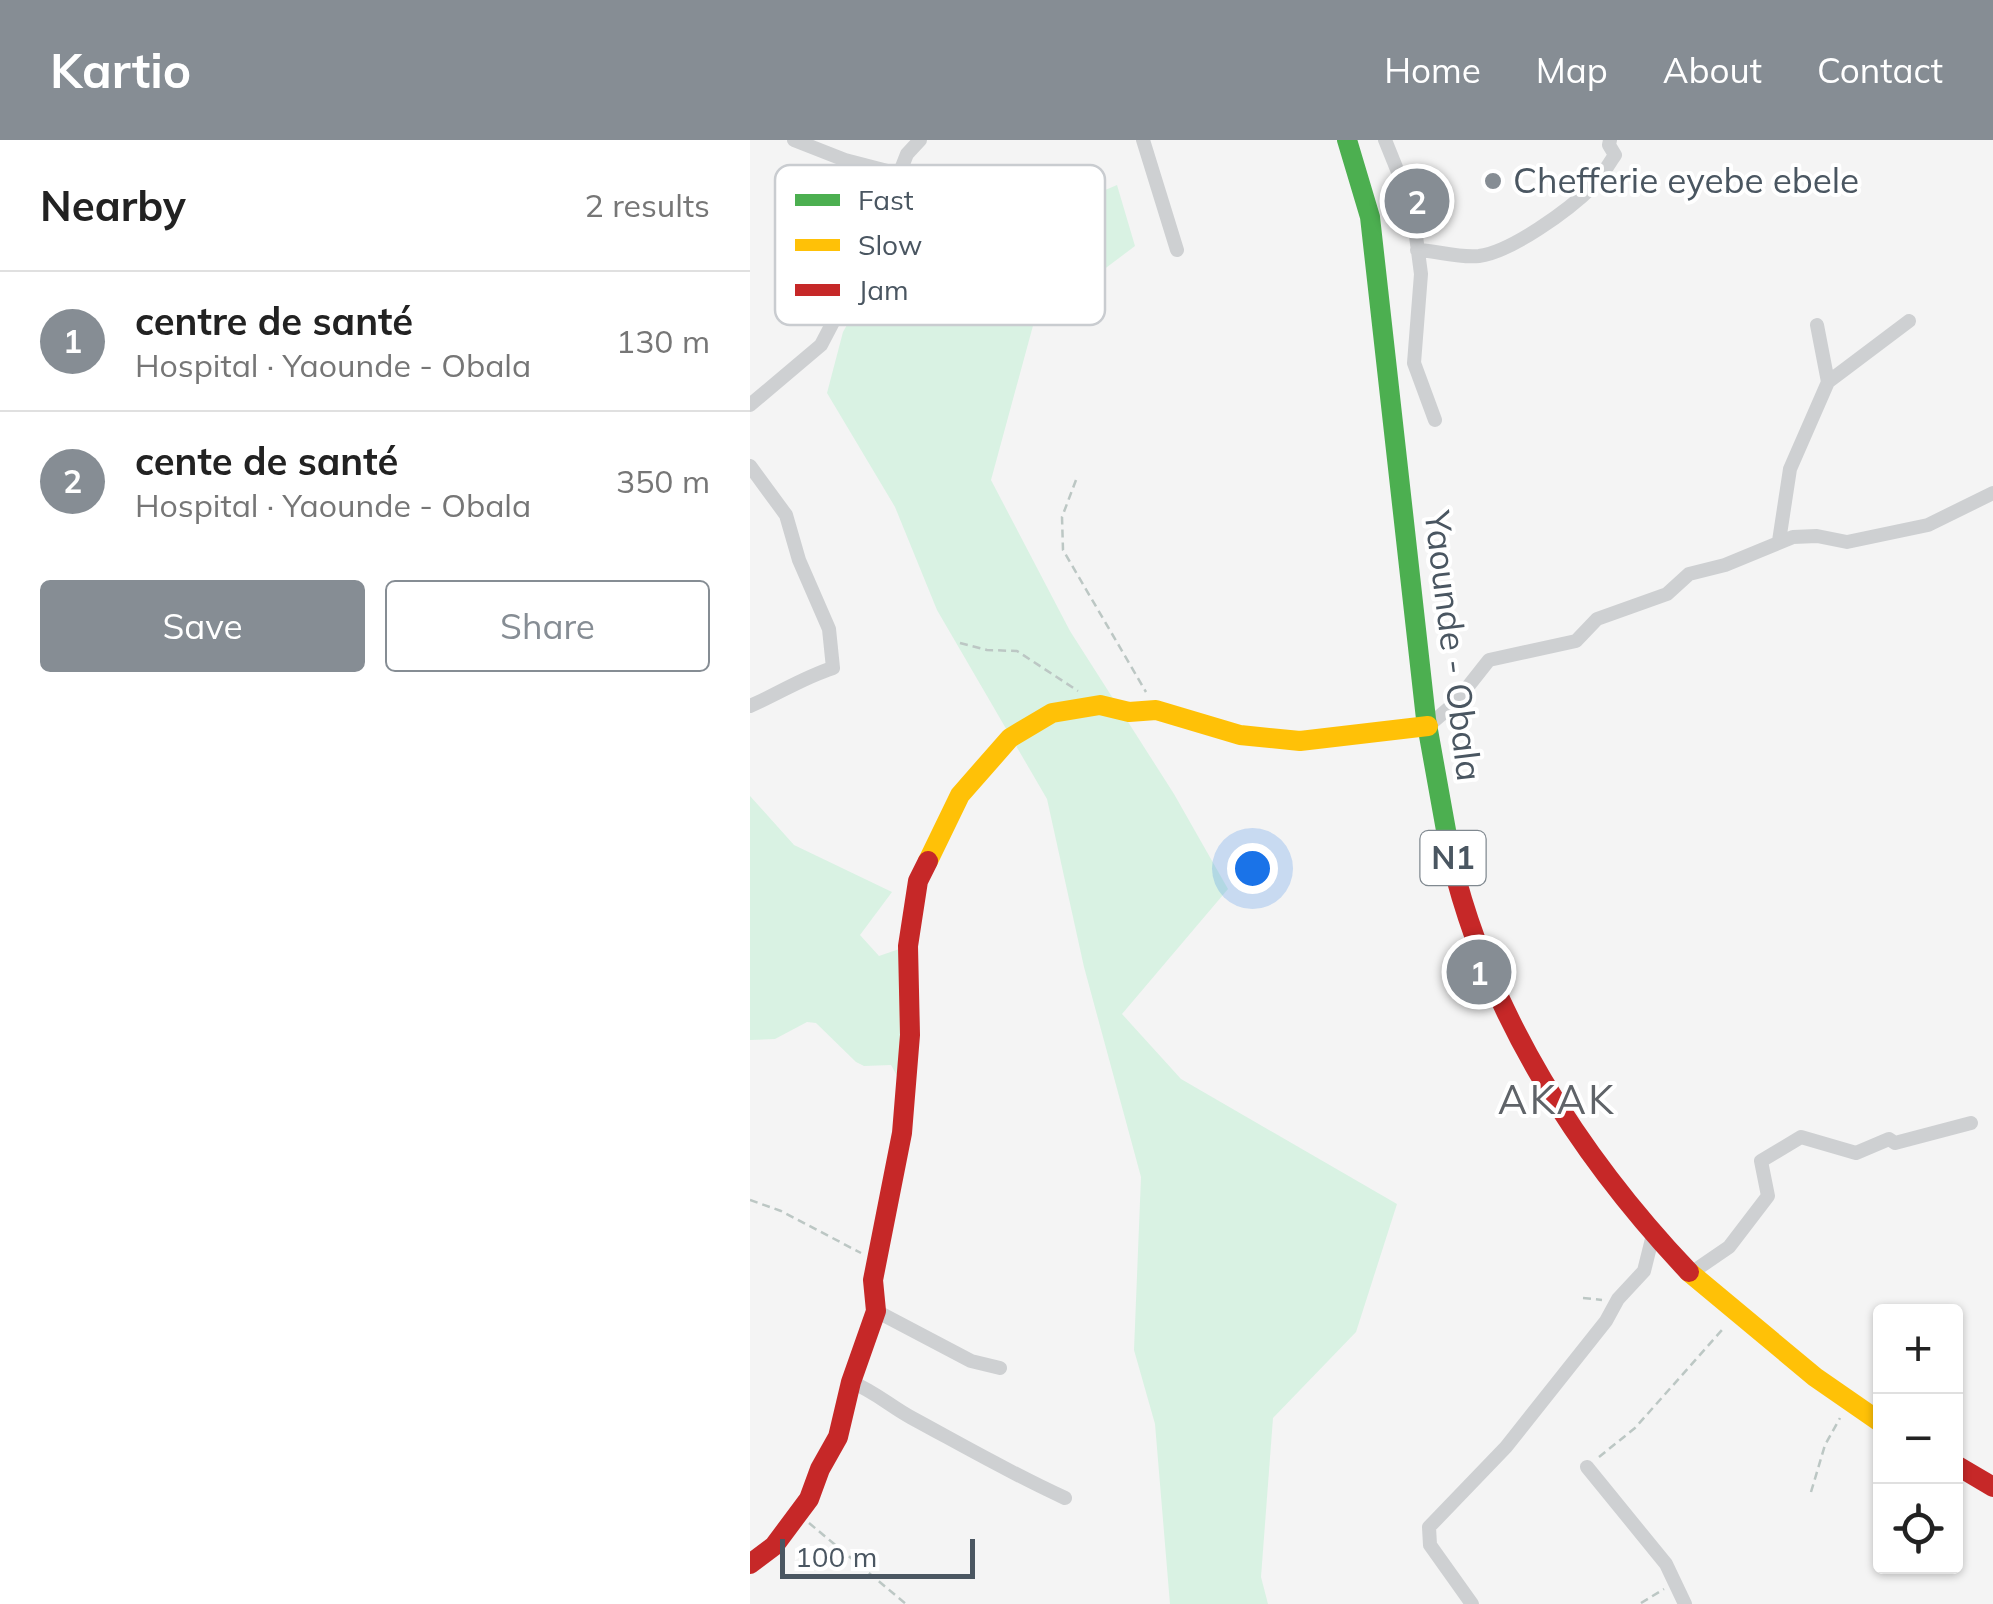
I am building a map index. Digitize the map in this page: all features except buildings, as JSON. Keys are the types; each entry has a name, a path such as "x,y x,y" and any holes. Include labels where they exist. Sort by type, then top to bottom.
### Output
{"main road":[{"name":"Yaounde - Obala","path":"1347,140 1370,217 1438,796 1464,904 1500,996 1526,1051 1605,1171 1691,1274 1848,1404 1873,1418"},
{"path":"750,1564 774,1546 810,1499 838,1437 851,1382 876,1311 873,1280 902,1133 910,1035 908,946 918,881 960,794 1010,738 1052,712 1100,705 1129,712 1156,710 1240,735 1300,740 1428,726"},
{"path":"1963,1469 1993,1487"}],"street":[{"path":"794,140 864,165"},
{"path":"903,165 920,140"},
{"path":"1143,140 1177,250"},
{"path":"1385,140 1404,187 1418,250 1421,274 1414,363 1435,420"},
{"path":"1418,250 1440,252 1450,258 1484,256 1518,240 1594,186 1615,155 1612,142"},
{"path":"1779,541 1790,469 1828,382 1909,320"},
{"path":"750,405 821,345 832,325"},
{"path":"1817,325 1828,382"},
{"path":"750,466 786,514 798,560 829,628 833,668 812,674 784,692 750,706"},
{"path":"1428,726 1455,704 1490,660 1576,641 1597,619 1667,594 1688,574 1725,565 1793,536 1848,542 1928,525 1993,494"},
{"path":"1691,1274 1729,1247 1768,1196 1760,1161 1801,1136 1856,1153 1889,1139 1895,1143 1972,1123"},
{"path":"1472,1604 1430,1545 1429,1527 1506,1446 1606,1321 1618,1298 1644,1271 1654,1232"},
{"path":"876,1311 971,1361 1000,1368"},
{"path":"851,1382 874,1391 906,1414 1012,1474 1065,1498"},
{"path":"1588,1467 1666,1564 1685,1604"}],"path":[{"path":"1076,480 1062,517 1064,550 1156,710"},
{"path":"960,643 988,650 1017,651 1100,705"},
{"path":"750,1200 781,1211 876,1260"},
{"path":"1583,1298 1618,1298"},
{"path":"1588,1467 1635,1428 1736,1314"},
{"path":"1811,1492 1826,1445 1848,1404"},
{"path":"794,1517 811,1524 906,1604"},
{"path":"1641,1603 1674,1583"}],"green space":[{"path":"1117,185 1135,246 1105,269 1105,190"},
{"path":"847,325 1033,325 991,480 1070,631 1174,794 1228,889 1122,1014 1181,1079 1397,1204 1356,1332 1273,1418 1261,1577 1268,1604 1170,1604 1155,1424 1134,1350 1141,1177 1084,967 1047,799 937,610 895,507 827,393"},
{"path":"750,796 794,845 892,892 860,935 879,956 908,946 906,1092 891,1065 864,1066 856,1062 816,1023 807,1022 775,1039 750,1040"}],"traffic: fast":[{"path":"1347,140 1370,217 1426,719 1451,858"}],"traffic: slow":[{"path":"928,861 960,795 1010,738 1052,713 1100,705 1129,712 1156,710 1240,735 1300,741 1428,726"},
{"path":"1689,1272 1815,1377 1873,1417"}],"traffic: jam":[{"path":"1451,858 1488,972 1543,1080 1611,1180 1689,1272"},
{"path":"750,1564 774,1546 809,1499 838,1437 851,1382 876,1311 873,1280 902,1133 910,1035 908,946 918,881 928,861"},
{"path":"1963,1469 1993,1487"}],"place":[{"name":"Chefferie eyebe ebele","path":"1493,181"},
{"name":"cente de santé","path":"1417,201"},
{"name":"centre de santé","path":"1479,972"}],"district":[{"name":"AKAK","path":"1557,1100"}]}
